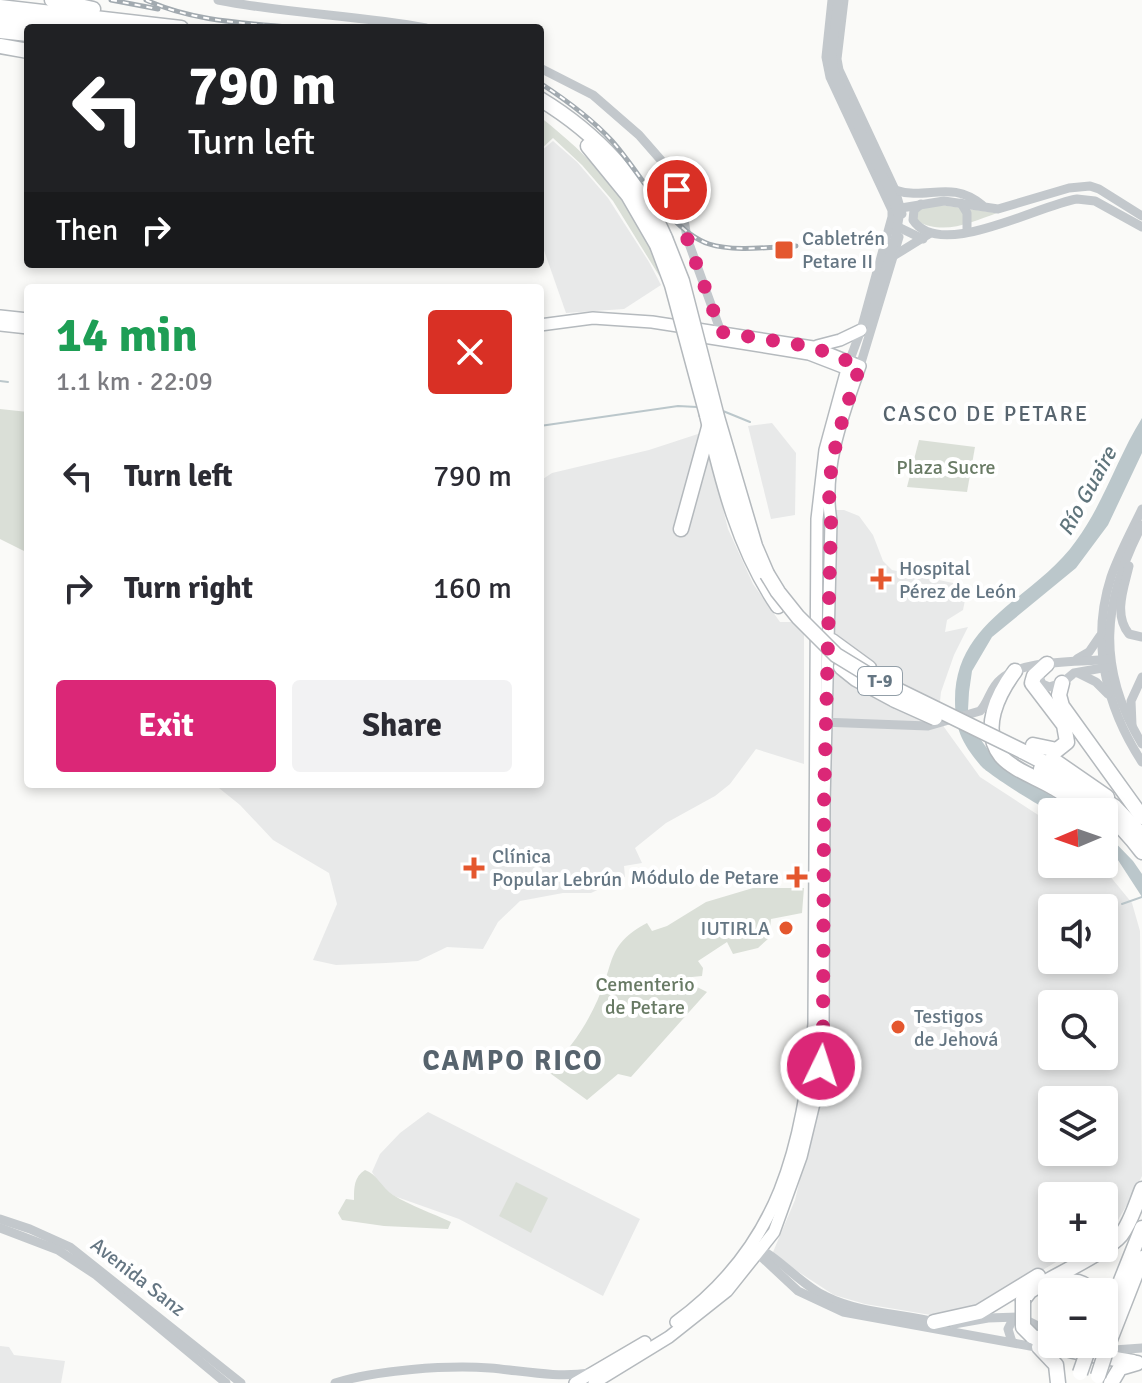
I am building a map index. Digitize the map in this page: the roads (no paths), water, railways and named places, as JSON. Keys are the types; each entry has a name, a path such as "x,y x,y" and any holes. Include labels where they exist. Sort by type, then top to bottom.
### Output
{"highway":[{"path":"52,0 161,24"},
{"path":"0,7 149,24"},
{"path":"0,19 50,24"},
{"path":"0,31 24,34"},
{"path":"0,46 24,50"},
{"name":"T-9","path":"544,102 590,135 614,158 654,212 743,543 752,565 789,622 856,679 895,700 1023,750 1130,835 1142,854"},
{"name":"T-9","path":"544,113 565,126 598,155 661,242"},
{"path":"681,529 711,420"},
{"name":"T-9","path":"711,420 729,456 770,572 819,630 882,677 1105,794 1142,835"},
{"path":"1023,750 1057,750 1068,739 1064,725 1033,686 1032,669"},
{"path":"1032,669 998,697 992,721 994,742 1003,758 1067,798"},
{"path":"1062,683 1059,695 1062,706 1142,817"},
{"path":"980,711 992,721"},
{"path":"1118,834 1142,854"},
{"path":"934,1322 979,1312 1037,1277 1104,1250 1127,1224 1142,1189"},
{"path":"1118,1288 1142,1228"},
{"path":"1118,1304 1142,1258"},
{"path":"1058,1383 1056,1365 1023,1327 1023,1300 1030,1291 1076,1263"},
{"path":"1036,1342 1139,1361"},
{"path":"1090,1379 1094,1358"},
{"path":"1090,1379 1139,1361"}],"main road":[{"path":"0,316 24,319"},
{"path":"544,324 579,319 621,319 721,332 816,352 853,367"},
{"path":"0,325 24,328"},
{"path":"544,331 592,325 622,326 816,352 866,330"},
{"path":"816,352 832,371 839,393"},
{"path":"575,1383 592,1378 684,1316 757,1251 774,1232 797,1171 816,1095 822,1054 818,724 820,471 839,393 853,367"},
{"path":"818,724 831,521 830,485 853,367"}],"street":[{"path":"218,0 274,10 397,24"},
{"path":"838,0 839,70 895,190 896,209 895,255 853,367"},
{"path":"838,0 826,57 830,77 896,209"},
{"path":"838,0 833,67 843,95 892,195 899,217 866,330"},
{"path":"544,70 593,95 639,135 667,167 678,192 687,238 721,332"},
{"path":"896,209 944,201 1005,208 1069,188 1090,186 1142,216"},
{"path":"895,190 905,193 955,191 974,198 985,207"},
{"path":"896,225 926,236 951,235 997,225 1077,199 1095,201 1142,227"},
{"path":"961,203 967,213 967,231"},
{"path":"921,204 914,210 913,220 926,236"},
{"path":"866,330 896,225"},
{"path":"895,255 926,236"},
{"path":"1142,509 1111,577 1102,634 1110,697 1121,726 1142,762"},
{"path":"1142,525 1115,594 1107,663 1120,704 1142,744"},
{"path":"1136,537 1120,616 1129,634 1142,637"},
{"path":"1067,662 1089,652 1102,634"},
{"path":"818,724 936,725 980,711 998,681 1032,669 1067,662 1107,663"},
{"path":"1032,669 1044,686 1052,687 1068,676 1107,663"},
{"path":"1077,673 1096,682 1110,697"},
{"path":"1133,729 1131,701 1142,677"},
{"name":"Avenida Sanz","path":"0,1219 70,1247 241,1383"},
{"name":"Avenida Sanz","path":"0,1228 58,1250 96,1275 226,1383"},
{"path":"757,1251 826,1297 864,1311 950,1324 1020,1317 1038,1326"},
{"path":"757,1251 798,1291 843,1312 1012,1342 1036,1342"},
{"path":"1012,1342 1008,1329 1012,1321 1020,1317"},
{"path":"1118,1350 1142,1348"},
{"path":"335,1383 375,1375 449,1368 487,1368 592,1378"}],"waterway":[{"path":"0,381 8,382"},
{"path":"544,425 678,406 697,407"},
{"path":"723,411 750,422"},
{"path":"1122,904 1142,897"}],"railway":[{"path":"111,0 158,9"},
{"path":"146,0 183,13 252,24"},
{"path":"544,86 604,133 669,214 695,237 729,248 796,246"}],"place":[{"name":"Cabletrén Petare II","path":"784,250"},
{"name":"Hospital Pérez de León","path":"881,579"},
{"name":"Clínica Popular Lebrún","path":"474,868"},
{"name":"Módulo de Petare","path":"797,877"},
{"name":"IUTIRLA","path":"786,928"},
{"name":"Testigos de Jehová","path":"898,1027"}],"district":[{"name":"CASCO DE PETARE","path":"986,413"},
{"name":"CAMPO RICO","path":"513,1061"}],"park label":[{"name":"Plaza Sucre","path":"946,467"},
{"name":"Cementerio de Petare","path":"645,996"}],"water label":[{"name":"Río Guaire","path":"1087,491"}]}
